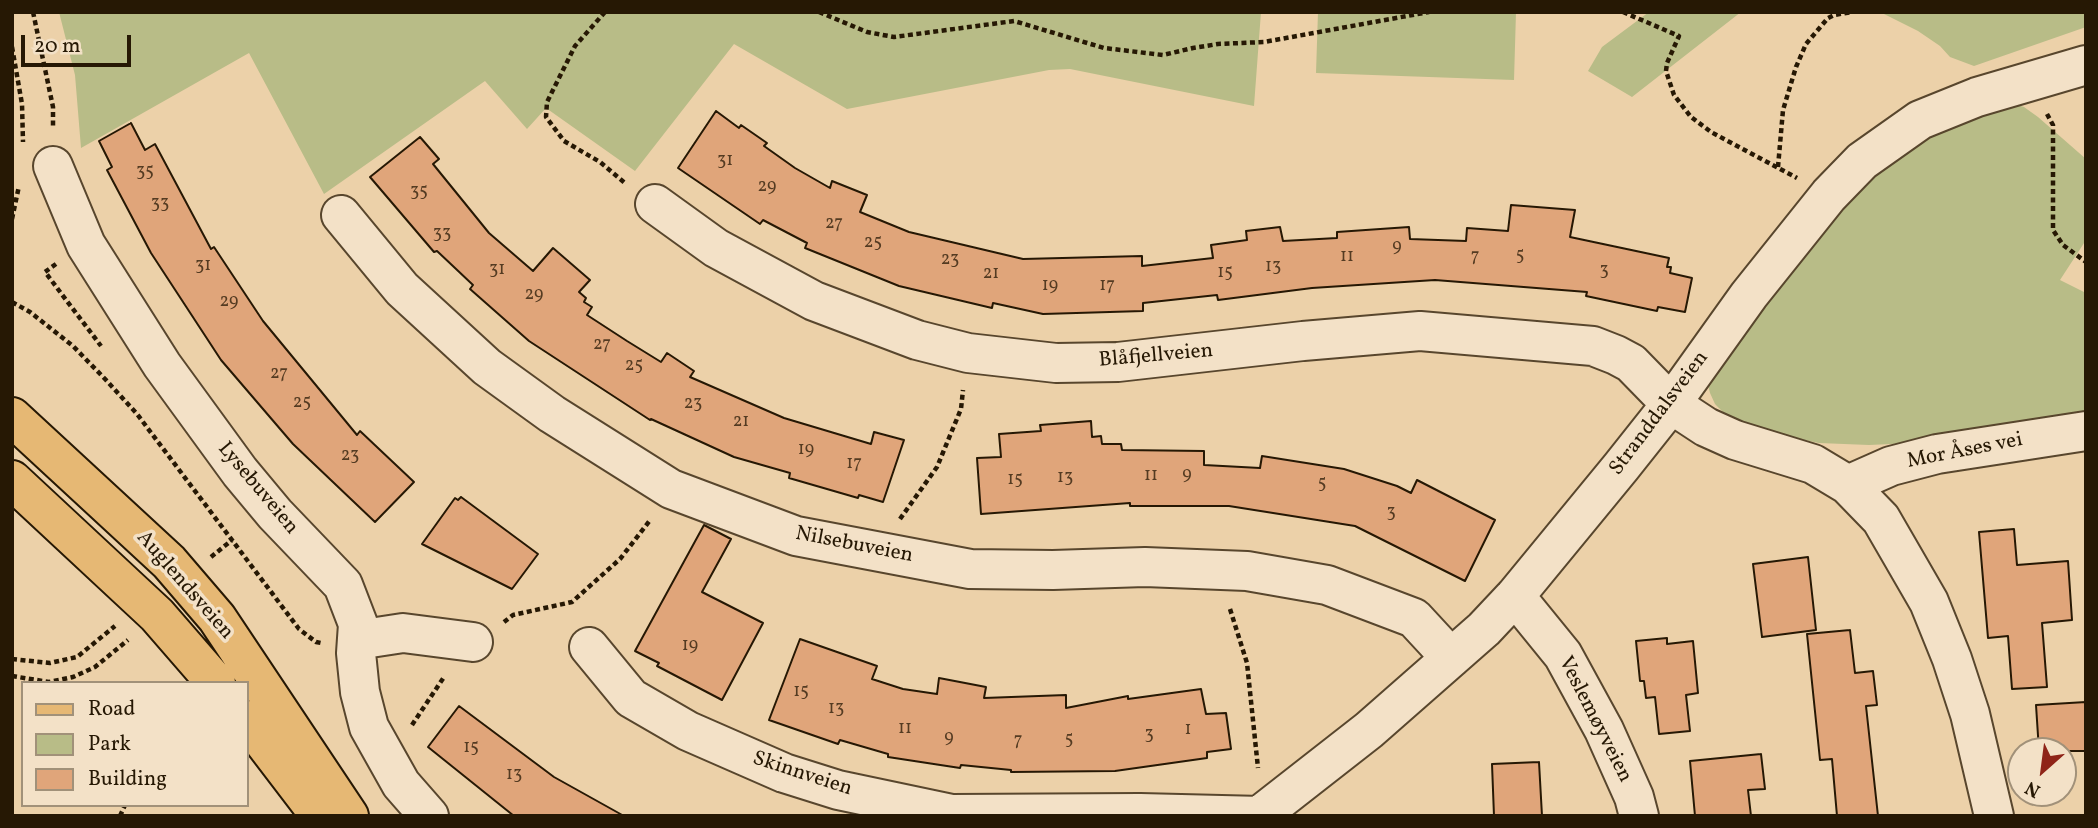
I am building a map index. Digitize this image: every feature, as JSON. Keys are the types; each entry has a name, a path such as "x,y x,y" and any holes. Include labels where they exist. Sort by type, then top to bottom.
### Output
{"main road":[{"name":"Auglendsveien","path":"12,417 169,562 217,618 349,816"},
{"name":"Auglendsveien","path":"20,486 157,615 214,681"},
{"path":"248,721 320,816"}],"street":[{"name":"Stranddalsveien","path":"1261,815 1369,730 1451,658 1515,596 1671,404 1749,295 1829,195 1862,161 1920,120 2027,82 2086,65"},
{"name":"Lysebuveien","path":"38,158 86,245 162,365 240,472 275,514 343,585 358,624 360,692 369,727 390,766 416,803 429,816"},
{"name":"Blåfjellveien","path":"655,204 716,248 814,301 917,340 968,353 1056,363 1118,362 1420,331 1594,346 1631,363 1671,404 1706,427 1735,440 1813,464 1848,485 1881,519 1928,602 1952,659 1970,714 1994,816"},
{"name":"Nilsebuveien","path":"341,215 402,289 487,367 552,414 671,489 796,536 970,569 1145,567 1247,571 1327,585 1414,618 1451,658"},
{"name":"Mor Åses vei","path":"1848,485 1891,466 1937,454 2086,431"},
{"name":"Veslemøyveien","path":"1515,596 1563,655 1604,730 1639,816"},
{"path":"357,639 403,633 473,642"},
{"name":"Skinnveien","path":"589,647 631,698 688,731 784,773 838,790 952,814 1261,815"}],"path":[{"path":"33,12 53,107"},
{"path":"605,12 575,46 547,102 546,117 564,141 600,162 655,204"},
{"path":"819,12 867,32 894,37 1014,21 1104,48 1163,55 1218,44 1264,42 1429,12"},
{"path":"1623,12 1679,36 1666,71 1675,94 1691,117 1711,132 1829,195"},
{"path":"1778,167 1783,110 1806,44 1828,18 1852,12"},
{"path":"12,47 22,104 38,158"},
{"path":"2027,82 2053,125 2053,230 2063,245 2086,262"},
{"path":"12,219 19,182"},
{"path":"45,272 103,348"},
{"path":"12,302 30,312 74,346 137,414 299,628 316,642 329,644 357,639"},
{"path":"877,551 937,467 961,409 968,353"},
{"path":"390,766 429,696 473,642 513,615 572,602 620,559 671,489"},
{"path":"1221,570 1247,663 1255,724 1261,815"},
{"path":"12,659 50,663 77,657 119,623"},
{"path":"53,681 73,677 95,667 132,636"},
{"path":"12,676 42,681"}],"green space":[{"path":"59,12 1261,12 1254,106 1070,69 1049,70 847,109 734,44 635,171 546,108 527,129 485,81 324,194 249,53 81,148 75,75"},
{"path":"1318,12 1516,12 1514,80 1316,73"},
{"path":"1649,12 1741,12 1632,97 1588,71 1602,47"},
{"path":"1880,12 2086,12 2086,27 1974,66 1950,57 1940,46 1918,31"},
{"path":"2006,101 2024,107 2038,117 2086,159 2086,240 2060,280 2086,293 2086,418 1914,443 1869,445 1819,443 1780,435 1743,424 1725,414 1715,404 1707,381 1783,272 1898,148"}],"building":[{"path":"716,111 739,128 741,125 767,143 764,146 795,168 830,188 832,181 867,195 860,212 909,232 1023,259 1142,256 1142,266 1213,258 1211,245 1247,240 1246,231 1280,227 1283,241 1337,238 1337,232 1409,227 1410,239 1466,241 1467,228 1508,231 1511,205 1575,210 1570,237 1669,258 1667,267 1671,267 1670,273 1692,278 1685,312 1658,307 1657,311 1586,296 1587,292 1435,280 1312,288 1218,300 1217,295 1143,303 1143,311 1043,314 993,303 992,308 899,286 805,248 807,243 763,220 760,224 678,168"},
{"path":"131,123 145,150 155,144 211,249 214,247 263,321 357,435 360,431 414,482 375,522 293,444 221,360 151,253 107,170 112,167 99,141"},
{"path":"420,137 439,159 433,164 489,233 533,271 553,248 590,280 579,292 586,298 584,302 592,307 587,315 627,341 661,362 667,353 694,371 690,377 784,418 871,444 874,432 904,440 883,502 859,495 858,498 789,478 790,473 734,457 650,420 529,341 470,289 473,285 437,251 434,252 370,177"},
{"path":"1091,421 1092,437 1101,436 1102,444 1121,444 1122,450 1204,451 1204,465 1260,468 1262,456 1344,469 1411,493 1417,480 1495,520 1465,581 1355,526 1229,506 1130,506 1130,503 981,514 977,458 1001,457 999,434 1041,431 1040,425"},
{"path":"461,497 538,554 512,589 422,544 455,498 458,500"},
{"path":"704,525 731,539 702,592 763,623 722,700 657,666 659,663 635,651"},
{"path":"2014,529 2017,565 2068,561 2072,620 2042,623 2047,687 2012,689 2008,636 1988,638 1979,532"},
{"path":"1808,557 1816,630 1762,637 1753,564"},
{"path":"1850,630 1855,673 1873,671 1877,705 1866,706 1878,816 1837,816 1832,759 1820,760 1807,634"},
{"path":"1667,638 1667,644 1693,641 1698,693 1686,695 1690,731 1659,734 1655,697 1646,698 1644,681 1640,681 1636,641"},
{"path":"800,639 877,666 872,679 903,689 937,694 939,678 986,687 984,698 1066,695 1066,708 1128,696 1128,699 1201,689 1206,714 1226,713 1231,749 1207,752 1207,758 1115,771 1011,772 961,765 960,768 888,757 888,754 840,740 838,744 769,720"},
{"path":"2086,702 2086,751 2077,751 2077,737 2038,737 2036,705"},
{"path":"459,706 554,777 624,816 514,816 428,747"},
{"path":"1761,754 1765,789 1748,790 1751,816 1695,816 1690,761"},
{"path":"1539,762 1542,816 1494,816 1492,764"}]}
